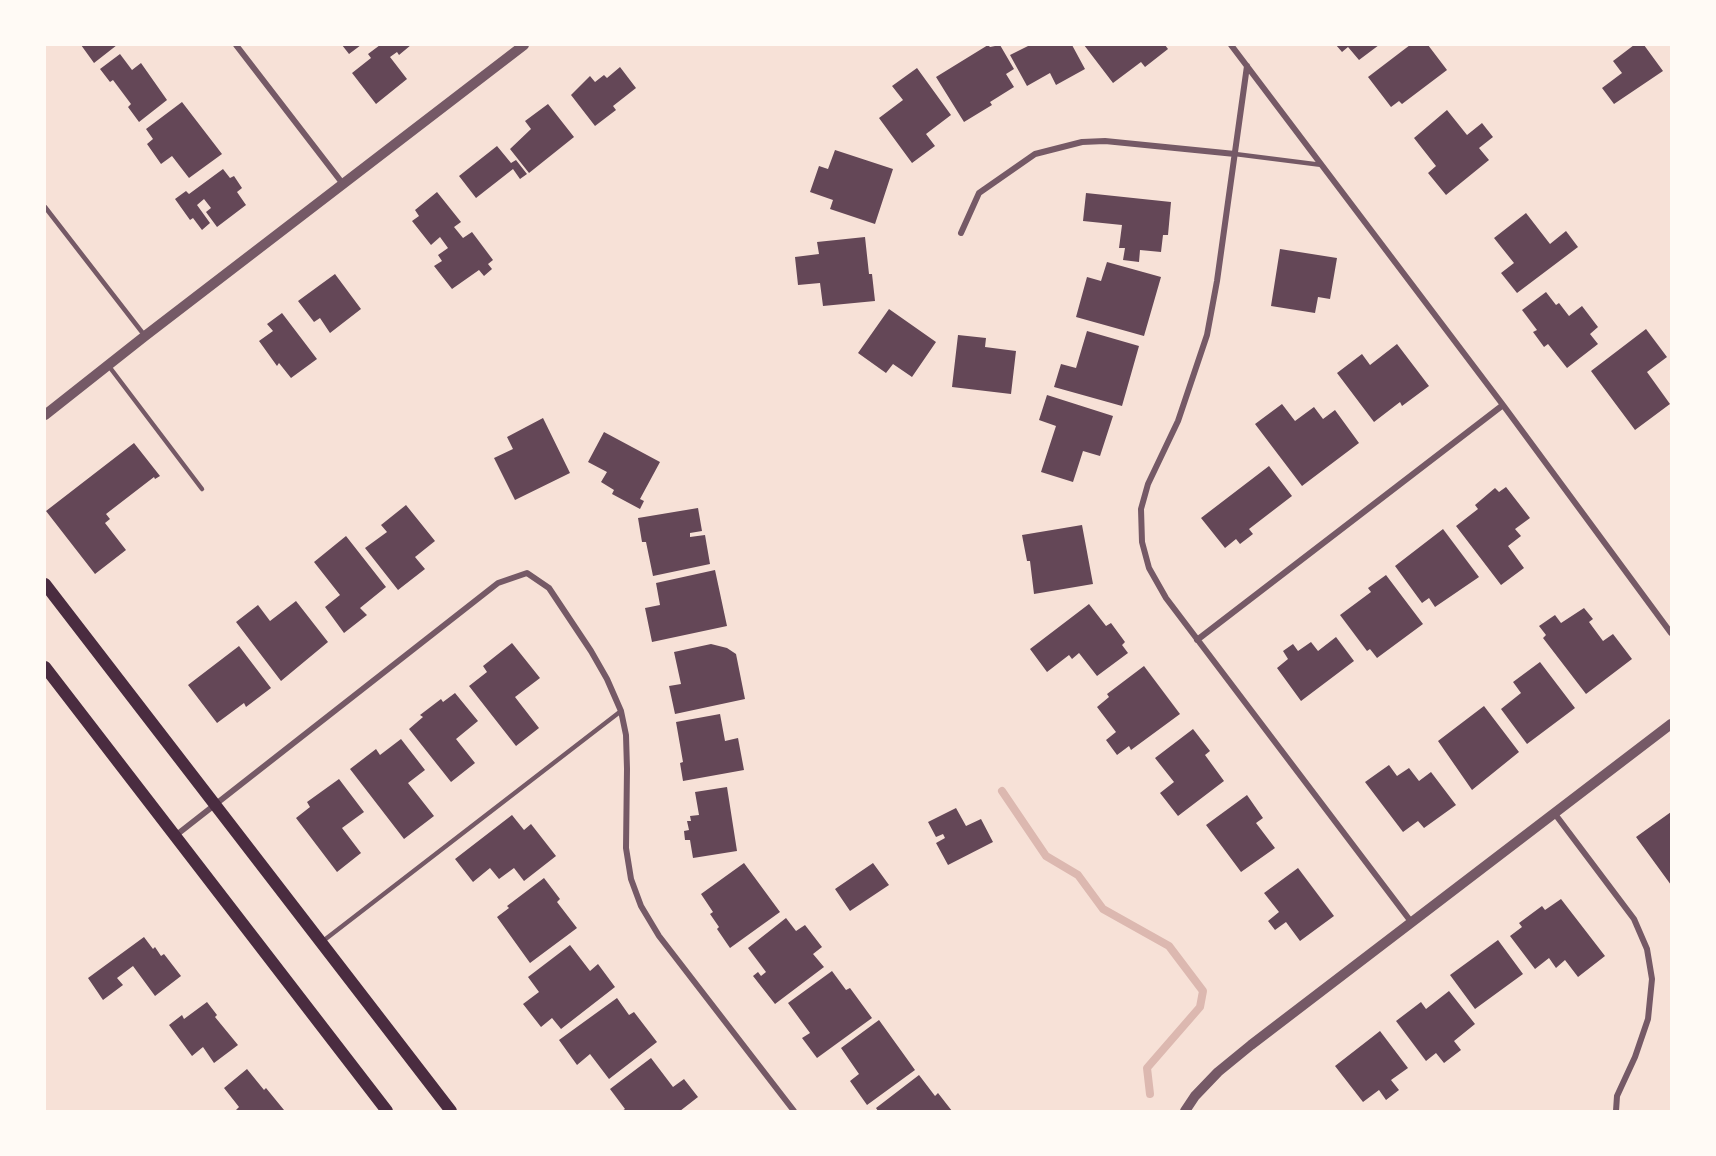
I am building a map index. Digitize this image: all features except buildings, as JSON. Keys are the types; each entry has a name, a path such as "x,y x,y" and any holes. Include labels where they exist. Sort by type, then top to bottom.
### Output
{"main road":[{"path":"45,584 451,1111"},
{"path":"45,667 387,1111"}],"street":[{"path":"236,45 343,184"},
{"path":"45,415 524,45"},
{"path":"1231,45 1503,405 1671,633"},
{"path":"1247,66 1217,281 1207,335 1178,421 1148,484 1141,509 1142,542 1149,568 1166,598 1412,923"},
{"path":"961,233 979,193 1035,154 1082,142 1105,141 1235,154"},
{"path":"1197,640 1503,405"},
{"path":"175,836 498,584 527,573 549,588 591,651 621,711 626,735 626,848 631,879 641,906 659,936 794,1111"},
{"path":"1185,1111 1195,1096 1218,1072 1671,724"},
{"path":"1555,814 1634,919 1647,949 1652,979 1648,1018 1635,1058 1617,1096 1616,1111"}],"lane":[{"path":"1235,154 1322,165"},
{"path":"45,207 145,336"},
{"path":"108,365 202,489"},
{"path":"321,943 621,711"}],"waterway":[{"path":"1002,791 1046,856 1078,875 1103,909 1169,946 1203,991 1200,1007 1147,1068 1150,1094"}]}
